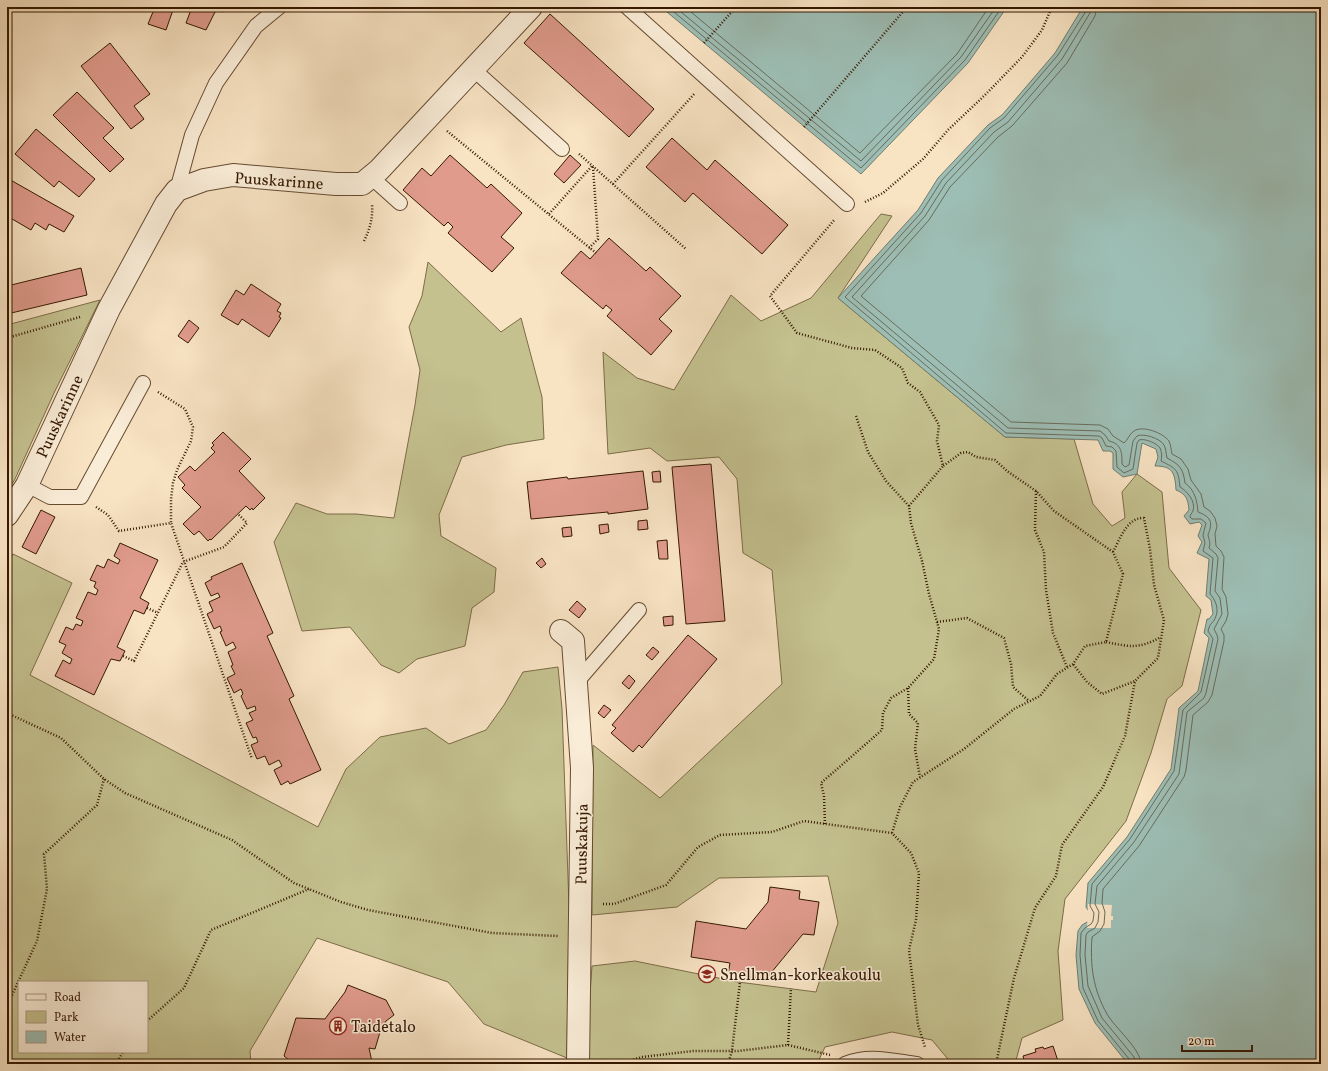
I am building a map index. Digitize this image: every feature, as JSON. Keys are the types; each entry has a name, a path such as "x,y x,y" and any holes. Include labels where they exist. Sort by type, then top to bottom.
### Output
{"street":[{"path":"368,179 379,170 531,7"},
{"name":"Puuskarinne","path":"7,515 27,484 109,309 166,204 177,190 204,180 233,176 336,184 362,184 368,179"},
{"name":"Puuskakuja","path":"561,630 573,641 582,768 578,1064"}],"lane":[{"path":"177,190 192,134 216,83 256,26 279,7"},
{"path":"627,7 847,204"},
{"path":"473,69 562,149"},
{"path":"368,179 400,202"},
{"path":"27,484 50,497 80,497 143,382"},
{"path":"576,683 639,610"},
{"path":"850,1062 876,1058 917,1064"}],"path":[{"path":"704,43 736,7"},
{"path":"804,126 907,7"},
{"path":"943,466 937,441 938,424 920,392 908,382 902,368 875,350 852,348 797,333 770,296 847,204 861,205 883,193 923,159 948,130 1022,57 1042,30 1052,7"},
{"path":"613,184 707,79"},
{"path":"445,130 596,253"},
{"path":"562,149 576,151 686,249"},
{"path":"549,214 592,166"},
{"path":"590,248 598,239 592,166"},
{"path":"364,242 370,230 373,216 368,179"},
{"path":"7,338 109,309"},
{"path":"143,382 185,409 193,427 191,441 173,482 171,523 183,562 252,759"},
{"path":"825,824 822,783 882,730 883,712 891,698 908,688 934,659 939,629 911,523 909,506 886,481 868,452 856,416"},
{"path":"909,506 943,466 961,453 968,452 976,457 995,460 1007,471 1036,492 1054,511 1113,552 1123,574 1106,642"},
{"path":"1036,492 1035,530 1044,552 1046,590 1053,634 1067,667"},
{"path":"80,497 108,515 119,531 171,523"},
{"path":"123,656 134,661 183,562 224,547 247,523 238,514"},
{"path":"1073,664 1087,682 1102,694 1135,681 1158,658 1164,620 1154,585 1150,548 1144,518 1139,518 1130,523 1113,552"},
{"path":"147,608 158,613"},
{"path":"937,622 967,618 1004,638 1011,664 1013,686 1029,702"},
{"path":"892,833 900,807 912,782 964,749 1014,709 1040,696 1057,674 1073,664 1085,646 1106,642 1130,647 1150,643 1162,636"},
{"path":"996,1064 1014,978 1035,908 1056,876 1062,845 1103,787 1125,736 1135,681"},
{"path":"908,688 909,714 918,723 915,749 920,777"},
{"path":"7,713 61,738 104,780 125,793 232,840 294,882 341,902 368,910 406,916 458,928 492,933 580,938"},
{"path":"19,981 37,941 47,889 44,854 97,805 104,780"},
{"path":"580,906 614,904 666,885 698,847 720,835 772,832 804,821 892,833 910,853 919,873 916,920 909,950 918,1025 926,1051"},
{"path":"148,1020 184,988 211,930 310,888"},
{"path":"7,1006 18,982"},
{"path":"728,1064 732,1051 740,982"},
{"path":"788,1045 791,988"},
{"path":"619,1064 642,1057 693,1051 732,1051 788,1045 850,1062"},
{"path":"7,1050 9,1064"},
{"path":"116,1064 122,1053"}],"green space":[{"path":"881,214 892,216 838,298 1005,437 1074,439 1093,504 1112,526 1125,518 1122,492 1137,474 1162,492 1169,568 1201,610 1182,686 1167,699 1151,753 1126,821 1065,899 1058,951 1063,1020 1022,1038 1015,1064 952,1064 932,1040 892,1032 825,1047 817,1064 585,1064 592,966 635,961 738,982 816,992 838,923 828,876 719,878 677,907 592,915 593,745 660,798 782,684 772,570 743,553 737,479 719,457 667,461 650,448 608,454 603,352 637,378 674,390 731,295 761,321 811,298"},
{"path":"428,262 501,332 521,318 542,397 544,439 506,445 462,457 439,515 441,536 496,568 494,592 472,608 465,646 417,659 399,673 381,665 350,627 302,631 274,542 296,503 327,514 356,514 394,518 420,370 409,327 422,296"},
{"path":"100,300 54,393 15,479 7,492 7,325"},
{"path":"13,554 72,583 30,675 318,827 346,769 380,737 426,728 449,744 486,730 504,705 523,672 558,667 562,709 569,906 567,1058 484,1024 448,982 317,938 250,1051 251,1064 7,1064 7,566"}],"water":[{"path":"661,7 1007,7 968,63 861,174"},
{"path":"1083,7 1321,7 1321,1064 1128,1064 1095,1023 1079,989 1076,955 1078,931 1082,925 1089,921 1090,913 1086,907 1088,883 1127,837 1171,769 1179,708 1198,691 1209,638 1204,633 1207,619 1209,619 1213,614 1211,600 1206,596 1209,559 1197,553 1202,542 1198,536 1202,525 1199,522 1190,524 1184,516 1189,510 1188,503 1186,497 1176,490 1174,475 1166,467 1155,466 1158,457 1156,449 1142,443 1137,474 1123,477 1113,469 1113,453 1110,451 1103,451 1098,440 1005,437 838,298 918,210 938,178 988,125 1002,115 1055,53"}],"pier":[{"path":"1088,904 1112,905 1111,916 1113,916 1113,920 1111,920 1111,928 1087,928"}],"building":[{"path":"7,7 16,7 7,16"},
{"path":"155,7 174,7 166,30 148,24"},
{"path":"192,7 225,7 223,12 216,10 206,30 186,23"},
{"path":"550,14 654,109 629,137 524,43"},
{"path":"110,43 150,94 134,106 144,119 131,129 81,66"},
{"path":"77,92 114,128 103,138 124,159 110,172 53,115"},
{"path":"36,129 95,179 79,197 59,181 54,187 15,154"},
{"path":"672,138 707,170 715,160 788,225 762,254 693,193 685,202 646,167"},
{"path":"450,155 487,188 491,184 522,213 501,237 514,248 492,272 448,233 453,227 448,222 444,226 403,190 422,168 431,176"},
{"path":"570,155 581,165 564,183 554,174"},
{"path":"7,178 74,216 64,232 49,224 46,230 35,223 31,230 7,216"},
{"path":"609,238 646,271 650,267 681,296 659,319 672,331 651,355 607,316 612,310 606,305 603,309 561,273 581,251 590,259"},
{"path":"81,268 87,295 7,314 7,286"},
{"path":"251,284 281,304 277,311 281,313 279,317 281,318 269,337 242,319 238,325 221,315 236,290 244,295"},
{"path":"189,320 199,328 188,343 178,336"},
{"path":"223,432 251,459 239,471 265,498 253,510 252,508 250,510 246,506 211,540 210,539 208,541 199,531 194,535 183,524 201,507 182,488 185,485 178,477 190,466 195,471 215,452 211,448 214,445 212,443"},
{"path":"711,464 725,621 686,624 672,467"},
{"path":"643,471 648,509 608,514 608,512 531,519 527,482 567,477 568,479"},
{"path":"660,471 661,482 653,482 652,472"},
{"path":"41,510 55,517 36,554 22,547"},
{"path":"647,520 648,529 638,530 638,521"},
{"path":"608,524 609,532 600,534 599,525"},
{"path":"571,527 572,536 563,537 562,528"},
{"path":"667,540 668,559 659,559 657,541"},
{"path":"120,543 158,560 140,598 149,603 144,614 134,610 117,647 125,651 120,661 111,659 94,695 55,676 63,660 70,664 72,659 62,653 66,645 59,642 66,627 73,630 76,624 81,626 83,621 76,618 88,592 96,595 98,590 94,587 96,582 90,580 97,565 104,568 108,559 118,564 120,560 114,556"},
{"path":"542,558 546,564 541,568 536,563"},
{"path":"242,563 273,633 267,636 294,696 289,699 321,770 290,784 288,781 281,785 274,770 282,766 279,760 269,765 265,756 257,759 251,745 258,742 256,737 253,738 246,723 253,720 249,713 256,710 255,706 247,709 241,696 243,694 241,689 234,693 227,678 235,674 231,666 233,665 228,652 236,648 233,642 226,646 220,632 222,631 220,626 214,629 207,614 213,611 209,602 220,597 218,593 211,596 205,583 212,579 211,577"},
{"path":"577,601 586,609 579,618 569,610"},
{"path":"673,616 673,625 664,626 663,617"},
{"path":"688,635 717,659 642,748 639,745 633,752 611,733 616,728 612,725"},
{"path":"653,647 659,652 652,660 646,655"},
{"path":"629,675 635,681 629,689 622,683"},
{"path":"604,705 611,710 604,718 598,713"},
{"path":"770,887 800,891 799,899 819,902 814,935 803,934 766,979 728,974 730,963 691,957 696,921 746,929 768,902"},
{"name":"Taidetalo","path":"348,985 386,1000 394,1015 386,1021 380,1032 375,1049 369,1048 372,1062 365,1064 294,1064 284,1056 296,1018 325,1019 345,992"},
{"path":"1053,1046 1059,1064 1025,1064 1023,1056 1036,1052 1035,1049 1043,1047 1044,1049"}],"place":[{"name":"Snellman-korkeakoulu","path":"707,974"},
{"name":"Taidetalo","path":"338,1026"}]}
